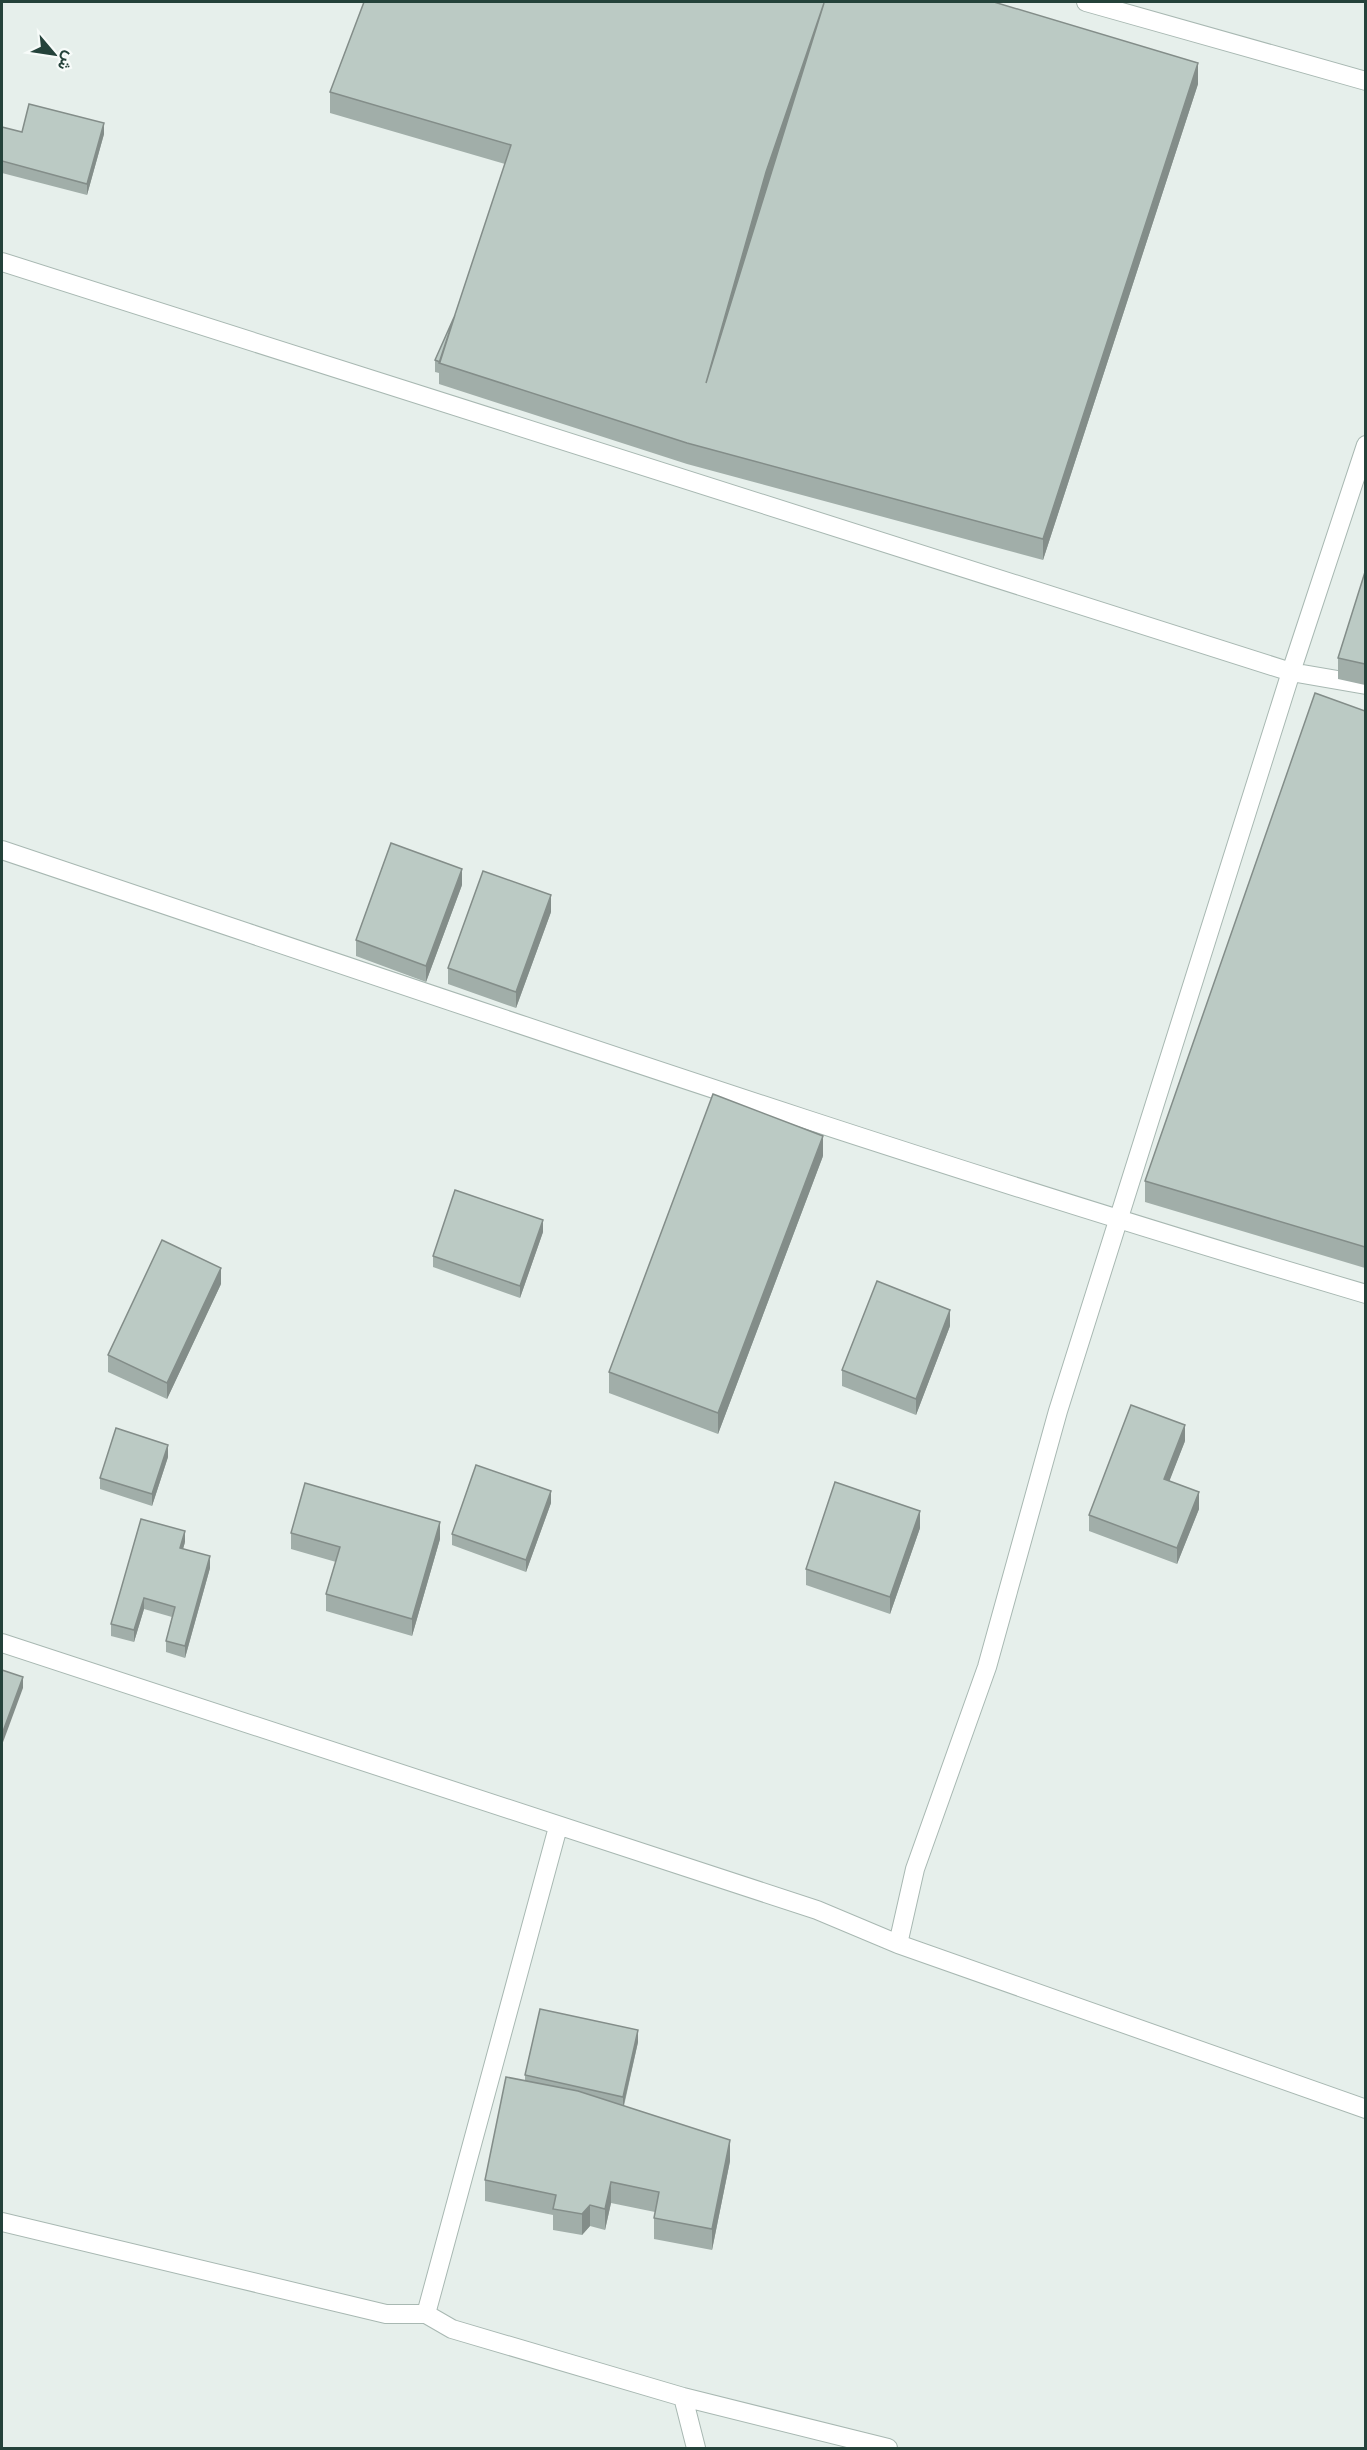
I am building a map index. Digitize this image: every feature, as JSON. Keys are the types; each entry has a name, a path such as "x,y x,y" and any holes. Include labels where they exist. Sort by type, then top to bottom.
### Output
{"street":[{"path":"1086,2 1365,81"},
{"path":"2,262 1292,672 1365,685"},
{"path":"898,1944 915,1869 987,1668 1058,1411 1365,445"},
{"path":"2,850 724,1092 1196,1244 1365,1294"},
{"path":"2,1644 817,1910 898,1944 1365,2109"},
{"path":"426,2314 558,1827"},
{"path":"2,2222 386,2314 426,2314 452,2329 683,2397 888,2448"},
{"path":"683,2397 696,2448"}],"building":[{"path":"364,2 994,2 1198,63 1043,539 687,443 439,363 511,145 330,92","holes":["824,3 706,383 766,172"]},
{"path":"29,104 104,123 87,184 2,161 2,127 22,132"},
{"path":"455,315 440,362 435,360"},
{"path":"1365,572 1365,664 1338,658"},
{"path":"1315,693 1365,711 1365,1247 1145,1181"},
{"path":"391,843 462,869 426,966 356,940"},
{"path":"483,871 551,895 516,992 448,968"},
{"path":"713,1094 823,1136 718,1413 609,1372"},
{"path":"455,1190 543,1220 520,1286 433,1256"},
{"path":"162,1240 221,1268 167,1383 108,1355"},
{"path":"877,1281 950,1310 916,1399 842,1370"},
{"path":"1131,1405 1185,1425 1164,1479 1199,1492 1177,1548 1089,1515"},
{"path":"116,1428 168,1445 152,1494 100,1478"},
{"path":"476,1465 551,1491 526,1560 452,1534"},
{"path":"835,1482 920,1511 890,1597 806,1569"},
{"path":"305,1483 440,1522 412,1619 326,1594 340,1547 291,1533"},
{"path":"141,1519 185,1531 180,1548 210,1556 185,1646 166,1641 175,1607 144,1598 134,1630 111,1624"},
{"path":"2,1670 23,1677 2,1734"},
{"path":"540,2009 638,2030 623,2097 525,2075"},
{"path":"506,2077 578,2091 730,2140 712,2229 654,2218 659,2192 611,2182 605,2209 590,2205 582,2214 553,2209 556,2195 485,2180"}]}
